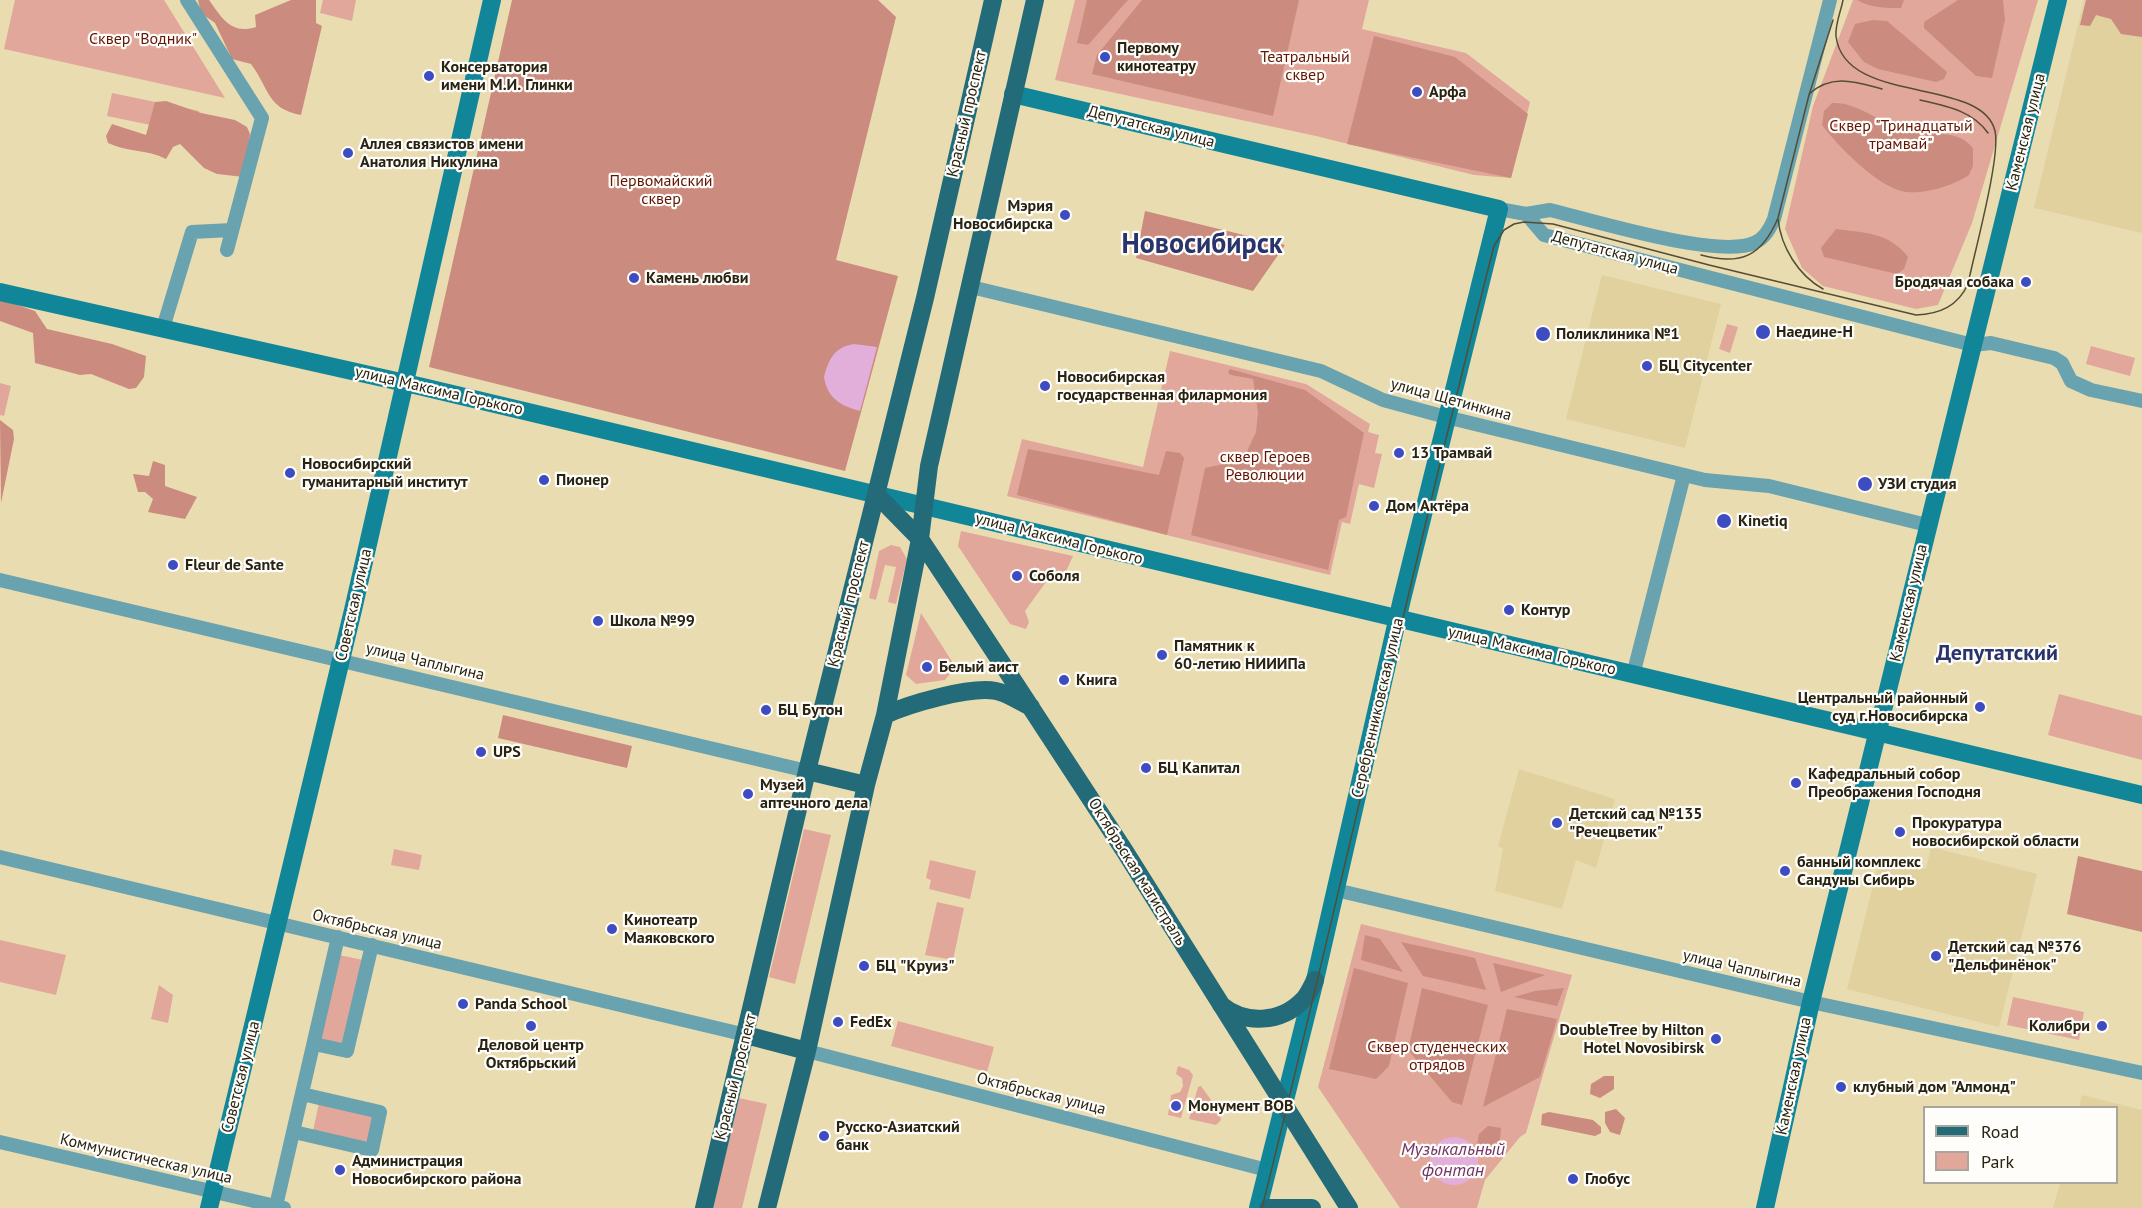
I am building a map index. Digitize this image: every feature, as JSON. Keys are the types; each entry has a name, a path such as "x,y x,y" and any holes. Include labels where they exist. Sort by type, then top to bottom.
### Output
{"main road":[{"name":"Красный проспект","path":"704,1208 807,771 877,495 993,0"},
{"path":"767,1208 807,1051 866,785 885,715 920,539 929,465 1035,0"},
{"name":"Октябрьская магистраль","path":"877,495 920,539 1124,850 1349,1208"},
{"path":"885,715 906,706 953,694 996,691 1031,707"},
{"path":"807,771 866,785"},
{"path":"1217,1001 1231,1013 1249,1019 1272,1019 1291,1010 1305,999 1315,980"},
{"path":"746,1035 807,1051"},
{"path":"1268,1208 1312,1208"}],"street":[{"path":"187,0 268,118 227,250"},
{"name":"Советская улица","path":"210,1200 279,924 492,0"},
{"path":"1526,214 1550,210 1709,245 1739,247 1755,243 1769,231 1774,219 1830,0"},
{"name":"Каменская улица","path":"1765,1208 1811,1002 2058,0"},
{"name":"Депутатская улица","path":"1013,94 1526,214 1544,235 1973,345 1991,342 2054,358 2062,363 2071,381 2091,390 2141,401"},
{"name":"Серебренниковская улица","path":"1258,1208 1315,980 1446,417 1499,209"},
{"path":"163,328 192,232 232,230"},
{"name":"улица Щетинкина","path":"971,287 1321,370 1383,400 1446,417 1705,480 1769,486 1927,525"},
{"name":"улица Максима Горького","path":"0,292 404,382 2142,795"},
{"path":"1633,675 1684,475"},
{"name":"улица Чаплыгина","path":"0,580 807,771"},
{"name":"Октябрьская улица","path":"0,857 746,1035"},
{"name":"улица Чаплыгина","path":"1336,890 1811,1002 2142,1073"},
{"path":"280,1207 294,1132 338,937"},
{"path":"314,1044 347,1051 372,945"},
{"name":"Октябрьская улица","path":"807,1051 1268,1170"},
{"path":"294,1132 372,1150 380,1112 303,1094"},
{"name":"Коммунистическая улица","path":"0,1142 210,1200 280,1207"}],"shaded area":[{"path":"2084,0 2142,0 2142,233 2034,208"},
{"name":"БЦ Citycenter","path":"1602,275 1721,304 1685,448 1566,419"},
{"name":"Детский сад №135 \"Речецветик\"","path":"1519,769 1615,799 1596,868 1576,860 1562,909 1495,891 1503,849 1498,846"},
{"name":"Детский сад №376 \"Дельфинёнок\"","path":"1931,847 2037,874 1999,1027 1847,989 1880,858 1926,869"},
{"path":"2082,1095 2142,1110 2142,1208 2053,1208 2060,1184 2118,1184 2118,1106 2079,1106"}],"green space":[{"name":"Сквер \"Водник\"","path":"15,0 164,0 225,98 4,49"},
{"path":"198,0 209,0 228,23 240,29 247,29 256,27 255,15 291,0 316,0 316,23 322,26 301,115 281,108 275,103 251,64 232,59 215,23 201,13"},
{"path":"323,0 356,0 352,21 320,13"},
{"name":"Первомайский сквер","path":"512,0 878,0 896,17 836,260 898,276 845,471 429,367"},
{"name":"Театральный сквер","path":"1075,0 1369,0 1362,29 1466,53 1530,102 1511,178 1474,175 1316,136 1055,80"},
{"path":"1087,0 1128,0 1088,45 1077,43"},
{"path":"1142,0 1299,0 1273,116 1092,74 1097,55"},
{"name":"Сквер \"Тринадцатый трамвай\"","path":"1853,0 2038,0 1972,223 1938,305 1916,309 1823,286 1802,268 1785,229 1813,106"},
{"path":"1857,0 1904,0 1901,8 1878,7"},
{"path":"1958,0 2003,0 2005,20 1992,78 1976,76 1924,28 1924,22"},
{"path":"2086,0 2142,0 2142,37 2121,34 2111,19 2096,15 2090,26 2080,25"},
{"path":"1873,20 1887,21 1947,72 1944,79 1936,82 1878,69 1864,62 1848,42 1855,24"},
{"path":"1374,36 1455,57 1528,114 1511,178 1347,144"},
{"path":"112,93 199,111 194,134 107,116"},
{"path":"166,101 201,113 235,120 247,127 250,134 244,177 217,174 204,168 180,144 173,147 166,159 108,143 106,136 112,124 146,135 155,102"},
{"path":"1832,103 1859,109 1902,130 1949,135 1966,141 1973,148 1973,166 1969,175 1927,191 1909,192 1891,187 1869,173 1837,143 1822,125 1824,111"},
{"path":"1145,211 1285,245 1253,291 1136,258"},
{"path":"1836,229 1885,238 1908,257 1904,269 1897,274 1824,257 1821,248"},
{"path":"0,299 35,311 47,329 112,344 146,356 144,377 136,388 129,389 91,374 80,375 35,363 33,333 0,321"},
{"path":"1727,324 1738,327 1730,353 1719,349"},
{"path":"2091,346 2135,358 2130,376 2086,364"},
{"name":"сквер Героев Революции","path":"1170,351 1306,384 1370,424 1368,432 1379,435 1375,453 1382,454 1374,488 1359,484 1350,524 1342,522 1330,575 1007,496 1022,439 1143,467"},
{"path":"1230,369 1305,390 1364,433 1346,517 1339,520 1328,570 1191,535 1205,468 1243,460 1256,432 1258,413 1253,379 1231,375 1228,373"},
{"path":"0,383 11,386 4,416 0,415"},
{"path":"0,420 13,430 14,439 1,503"},
{"path":"1028,449 1159,475 1166,451 1180,453 1184,458 1167,535 1017,495"},
{"path":"153,461 165,465 165,486 197,497 185,519 148,512 153,499 145,492 138,492 133,474 149,476"},
{"path":"961,531 1073,556 1064,576 1051,575 1025,611 1029,622 1026,629 1010,624 958,546"},
{"path":"891,545 900,547 907,559 896,604 888,602 896,567 885,565 876,600 869,598 879,551"},
{"path":"921,613 953,663 952,671 945,680 916,684 906,675"},
{"path":"2059,694 2142,716 2142,760 2048,735"},
{"path":"503,715 632,746 627,768 498,738"},
{"path":"804,829 831,835 795,984 769,977"},
{"path":"394,849 422,855 419,870 391,865"},
{"path":"2078,856 2142,871 2142,932 2067,914"},
{"path":"930,860 976,871 970,899 929,889 931,880 926,878"},
{"path":"937,902 964,908 953,960 925,955"},
{"name":"Сквер студенческих отрядов","path":"1361,924 1572,975 1526,1133 1520,1137 1485,1180 1477,1208 1400,1208 1318,1087"},
{"path":"1365,935 1380,939 1403,972 1361,960"},
{"path":"0,940 66,955 56,995 0,982"},
{"path":"1401,942 1475,958 1486,990 1423,976"},
{"path":"339,955 363,960 343,1045 320,1040"},
{"path":"1493,963 1545,975 1501,992"},
{"path":"1354,968 1408,983 1389,1066 1376,1079 1329,1069"},
{"path":"159,985 173,995 168,1023 151,1019"},
{"path":"1422,988 1488,1005 1462,1105 1452,1102 1408,1050"},
{"path":"1564,988 1557,1006 1514,997 1535,991"},
{"path":"2013,997 2084,1012 2079,1040 2007,1025"},
{"path":"1507,1009 1557,1019 1540,1077 1483,1107"},
{"path":"898,1021 994,1047 987,1072 891,1046"},
{"path":"1178,1066 1189,1070 1193,1075 1181,1118 1168,1115 1171,1095 1180,1092 1183,1086 1182,1078 1176,1074"},
{"path":"1604,1076 1614,1076 1614,1089 1600,1098 1590,1094 1591,1084"},
{"path":"1201,1086 1219,1111 1221,1120 1216,1125 1189,1119 1198,1087"},
{"path":"320,1098 380,1112 372,1150 312,1136"},
{"path":"739,1098 767,1104 742,1208 713,1208"},
{"path":"1616,1109 1625,1118 1620,1135 1610,1132 1605,1123 1605,1112"},
{"path":"1549,1112 1593,1120 1601,1127 1601,1133 1595,1136 1541,1125 1542,1114"},
{"path":"1488,1126 1501,1128 1500,1140 1486,1148 1477,1144 1479,1134"}],"water":[{"path":"854,344 877,347 860,411 836,400 828,390 824,377 834,354"},
{"name":"Музыкальный фонтан","path":"1449,1137 1459,1137 1474,1147 1478,1161 1477,1170 1468,1181 1459,1185 1449,1185 1434,1175 1430,1166 1430,1156 1440,1141"}],"tram line":[{"path":"1262,1208 1464,366 1494,246 1504,230 1514,224 1524,222 1553,224 1709,265 1916,315 1933,313 1947,307 1959,298 1968,284 1991,182 1996,144 1995,131 1985,114 1966,103 1886,82 1862,73 1845,58 1836,36 1843,0"},
{"path":"1701,255 1728,259 1748,255 1757,249 1772,231 1778,218 1809,95 1833,20"},
{"path":"1809,94 1818,87 1835,81 1854,82 1882,89"},
{"path":"1920,100 1966,114 1982,125 1988,133"},
{"path":"1778,219 1783,240 1792,259 1806,276 1823,289"}],"place":[{"name":"Первому кинотеатру","path":"1105,57"},
{"name":"Консерватория имени М.И. Глинки","path":"429,76"},
{"name":"Арфа","path":"1417,92"},
{"name":"Аллея связистов имени Анатолия Никулина","path":"348,153"},
{"name":"Мэрия Новосибирска","path":"1065,215"},
{"name":"Камень любви","path":"634,278"},
{"name":"Бродячая собака","path":"2026,282"},
{"name":"Наедине-Н","path":"1763,332"},
{"name":"Поликлиника №1","path":"1543,334"},
{"name":"БЦ Citycenter","path":"1647,366"},
{"name":"Новосибирская государственная филармония","path":"1045,386"},
{"name":"13 Трамвай","path":"1399,453"},
{"name":"Новосибирский гуманитарный институт","path":"290,473"},
{"name":"Пионер","path":"544,480"},
{"name":"УЗИ студия","path":"1865,484"},
{"name":"Дом Актёра","path":"1374,506"},
{"name":"Kinetiq","path":"1724,521"},
{"name":"Fleur de Sante","path":"173,565"},
{"name":"Соболя","path":"1017,576"},
{"name":"Контур","path":"1509,610"},
{"name":"Школа №99","path":"598,621"},
{"name":"Памятник к 60-летию НИИИПа","path":"1162,655"},
{"name":"Белый аист","path":"927,667"},
{"name":"Книга","path":"1064,680"},
{"name":"Центральный районный суд г.Новосибирска","path":"1980,707"},
{"name":"БЦ Бутон","path":"766,710"},
{"name":"UPS","path":"481,752"},
{"name":"БЦ Капитал","path":"1146,768"},
{"name":"Кафедральный собор Преображения Господня","path":"1796,783"},
{"name":"Музей аптечного дела","path":"748,794"},
{"name":"Детский сад №135 \"Речецветик\"","path":"1557,823"},
{"name":"Прокуратура новосибирской области","path":"1900,832"},
{"name":"банный комплекс Сандуны Сибирь","path":"1785,871"},
{"name":"Кинотеатр Маяковского","path":"612,929"},
{"name":"Детский сад №376 \"Дельфинёнок\"","path":"1936,956"},
{"name":"БЦ \"Круиз\"","path":"864,966"},
{"name":"Panda School","path":"463,1004"},
{"name":"FedEx","path":"838,1022"},
{"name":"Деловой центр Октябрьский","path":"531,1026"},
{"name":"Колибри","path":"2102,1026"},
{"name":"DoubleTree by Hilton Hotel Novosibirsk","path":"1716,1039"},
{"name":"клубный дом \"Алмонд\"","path":"1841,1087"},
{"name":"Монумент ВОВ","path":"1176,1106"},
{"name":"Русско-Азиатский банк","path":"824,1136"},
{"name":"Администрация Новосибирского района","path":"340,1170"},
{"name":"Глобус","path":"1573,1179"}],"district":[{"name":"Новосибирск","path":"1202,245"},
{"name":"Депутатский","path":"1997,654"}]}
